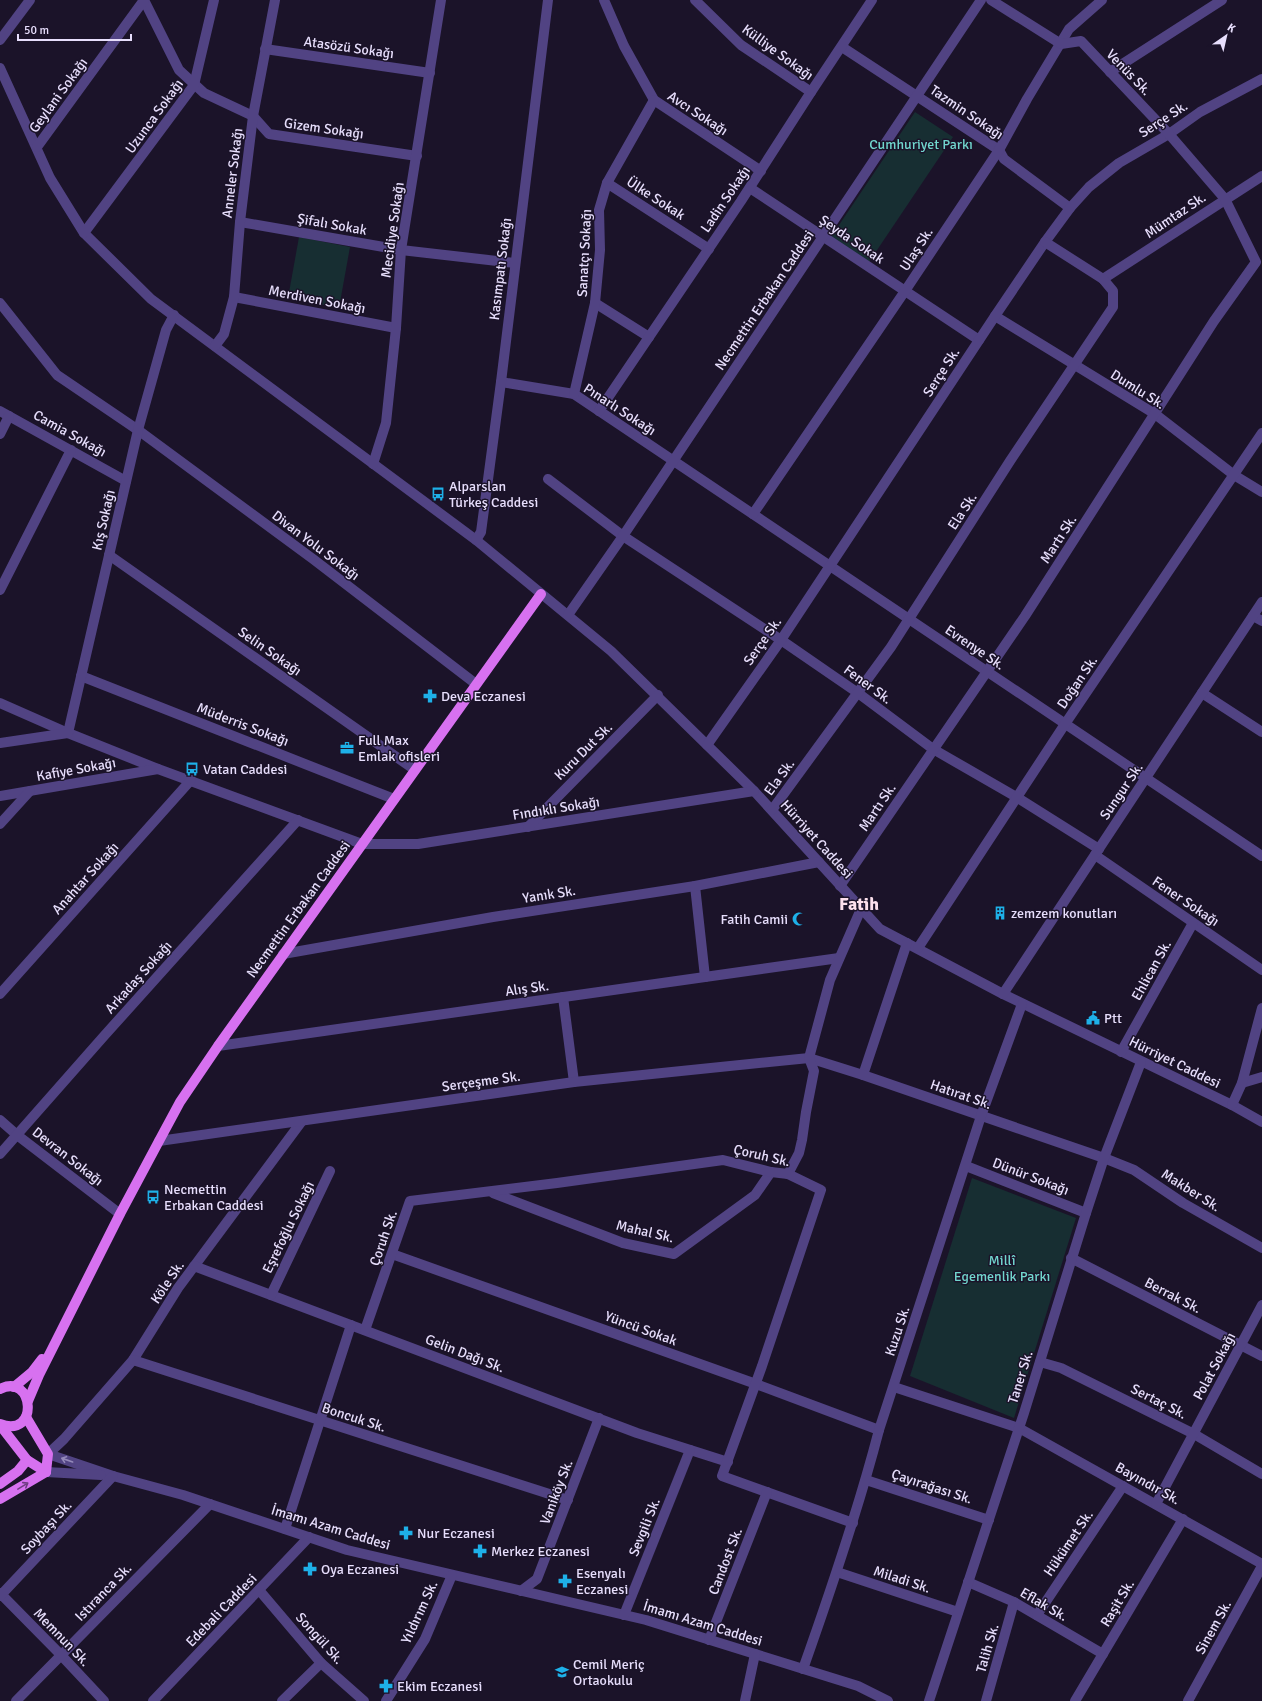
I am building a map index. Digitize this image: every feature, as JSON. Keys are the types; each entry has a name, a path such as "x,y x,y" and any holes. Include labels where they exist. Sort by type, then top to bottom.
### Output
{"main road":[{"name":"Necmettin Erbakan Caddesi","path":"26,1417 28,1412 28,1401 57,1340 120,1214 180,1102 283,954 541,594"},
{"name":"Necmettin Erbakan Caddesi","path":"6,1386 32,1372 57,1340"},
{"name":"Necmettin Erbakan Caddesi","path":"6,1386 23,1392 28,1401"},
{"path":"0,1424 6,1426 17,1425 26,1417 48,1454 46,1472"},
{"path":"0,1424 27,1460 46,1472"},
{"path":"0,1484 18,1471 27,1460"},
{"path":"0,1499 46,1472"}],"street":[{"path":"0,40 30,0"},
{"name":"Gizem Sokağı","path":"144,0 179,70 204,93 253,116 269,134 417,156"},
{"name":"Geylani Sokağı","path":"37,147 144,0"},
{"name":"Uzunca Sokağı","path":"84,233 194,85 214,0"},
{"name":"Anneler Sokağı","path":"215,346 224,334 234,297 240,222 253,116 275,0"},
{"name":"Mecidiye Sokağı","path":"373,464 386,423 396,328 402,250 441,0"},
{"name":"Kasımpatı Sokağı","path":"476,540 481,532 501,382 548,0"},
{"name":"Avcı Sokağı","path":"604,0 624,46 654,100 761,171"},
{"name":"Külliye Sokağı","path":"695,0 741,45 811,92"},
{"name":"Necmettin Erbakan Caddesi","path":"568,615 623,536 982,0"},
{"path":"991,0 1061,44"},
{"name":"Ulaş Sk.","path":"753,514 999,150 1027,99 1069,29 1102,0"},
{"path":"1110,72 1222,0"},
{"name":"Ladin Sokağı","path":"599,411 750,188 811,92 842,47 867,2"},
{"name":"Venüs Sk.","path":"1061,44 1081,41 1169,134 1225,199"},
{"name":"Tazmin Sokağı","path":"842,47 999,150 1004,159 1070,208"},
{"name":"Atasözü Sokağı","path":"265,49 430,73"},
{"path":"0,68 50,178 84,233 151,299 476,540 541,594"},
{"name":"Serçe Sk.","path":"707,745 780,640 995,316 1070,208 1089,187 1119,163 1169,134 1200,112 1262,79"},
{"name":"Sanatçı Sokağı","path":"574,394 595,303 600,250 599,210 608,183 654,100"},
{"name":"Mümtaz Sk.","path":"1103,279 1262,176"},
{"name":"Ülke Sokak","path":"608,183 709,249"},
{"name":"Şeyda Sokak","path":"750,188 979,340"},
{"name":"Martı Sk.","path":"840,886 1029,609 1214,322 1256,262 1225,199"},
{"name":"Şifalı Sokak","path":"240,222 402,250 515,263"},
{"name":"Ela Sk.","path":"772,810 892,647 1010,461 1113,307 1113,291 1103,279 1045,242"},
{"name":"Merdiven Sokağı","path":"234,297 396,328"},
{"name":"Divan Yolu Sokağı","path":"0,303 57,375 138,430 313,560 476,684"},
{"path":"595,303 649,337"},
{"name":"Kış Sokağı","path":"68,734 138,430 166,330 174,315"},
{"name":"Dumlu Sk.","path":"995,316 1155,414 1234,475 1262,492"},
{"name":"Pınarlı Sokağı","path":"501,382 574,394 673,461"},
{"name":"Camia Sokağı","path":"0,411 126,481"},
{"path":"0,434 9,416"},
{"name":"Doğan Sk.","path":"918,948 1066,724 1262,433"},
{"path":"0,590 71,450"},
{"name":"Evrenye Sk.","path":"673,461 1262,856"},
{"name":"Fener Sk.","path":"548,479 623,536 858,693 933,749 1018,798 1097,852"},
{"name":"Selin Sokağı","path":"109,555 415,770"},
{"name":"Hürriyet Caddesi","path":"541,594 611,651 658,695 754,791 880,929 1002,994 1232,1105 1262,1122"},
{"name":"Sungur Sk.","path":"1002,994 1202,693 1258,618 1262,602"},
{"name":"Müderris Sokağı","path":"81,676 394,799"},
{"path":"1202,693 1262,732"},
{"name":"Kuru Dut Sk.","path":"528,827 658,695"},
{"path":"0,703 68,734 158,769 362,844"},
{"path":"0,743 68,734"},
{"name":"Kafiye Sokağı","path":"0,796 158,769"},
{"name":"Anahtar Sokağı","path":"0,994 191,780"},
{"path":"0,824 30,791"},
{"name":"Fındıklı Sokağı","path":"362,844 418,844 754,791"},
{"name":"Arkadaş Sokağı","path":"0,1154 298,820"},
{"name":"Fener Sokağı","path":"1097,852 1193,923 1262,970"},
{"name":"Yanık Sk.","path":"283,954 493,917 695,886 819,862"},
{"path":"695,886 705,977"},
{"path":"788,1174 799,1154 814,1072 809,1058 830,980 861,909"},
{"name":"Ehlican Sk.","path":"1121,1052 1193,923"},
{"path":"863,1075 906,943"},
{"name":"Alış Sk.","path":"218,1046 840,958"},
{"path":"563,997 574,1082"},
{"name":"Kuzu Sk.","path":"803,1669 838,1572 866,1480 879,1430 981,1116 1022,1004"},
{"path":"1232,1105 1242,1083 1262,1008"},
{"name":"Hatırat Sk.","path":"809,1058 863,1075 1104,1158"},
{"name":"Serçeşme Sk.","path":"159,1141 574,1082 809,1058"},
{"name":"Taner Sk.","path":"929,1701 1019,1428 1071,1258 1104,1158 1141,1062"},
{"path":"1242,1083 1262,1077"},
{"name":"Devran Sokağı","path":"0,1120 17,1135 120,1214"},
{"name":"Köle Sk.","path":"48,1454 64,1439 133,1360 178,1288 302,1121"},
{"name":"Makber Sk.","path":"1104,1158 1134,1170 1183,1203 1262,1248"},
{"name":"Çoruh Sk.","path":"365,1330 410,1201 491,1192 723,1160 771,1172 788,1174 821,1190 756,1384 722,1476 767,1492"},
{"name":"Dünür Sokağı","path":"966,1166 1086,1213"},
{"name":"Eşrefoğlu Sokağı","path":"271,1295 330,1171"},
{"name":"Mahal Sk.","path":"491,1192 623,1243 674,1254 755,1195 771,1172"},
{"name":"Yüncü Sokak","path":"392,1254 756,1384 879,1430"},
{"name":"Berrak Sk.","path":"1071,1258 1262,1356"},
{"name":"Gelin Dağı Sk.","path":"194,1266 637,1433 728,1462"},
{"name":"Polat Sokağı","path":"1156,1504 1262,1305"},
{"path":"285,1529 351,1325"},
{"name":"Boncuk Sk.","path":"133,1360 568,1500"},
{"name":"Sertaç Sk.","path":"1040,1362 1061,1368 1194,1434 1262,1474"},
{"name":"Bayındır Sk.","path":"894,1387 1019,1428 1183,1519 1262,1565"},
{"name":"Vaniköy Sk.","path":"521,1591 537,1579 599,1418"},
{"name":"Sevgili Sk.","path":"624,1615 690,1450"},
{"name":"İmamı Azam Caddesi","path":"48,1454 112,1476 183,1495 347,1550 624,1615 858,1686 886,1700"},
{"name":"İmamı Azam Caddesi","path":"46,1472 112,1476"},
{"name":"Soybaşı Sk.","path":"1,1595 112,1476"},
{"name":"Çayırağası Sk.","path":"866,1480 989,1520"},
{"name":"Hükümet Sk.","path":"1037,1615 1123,1486"},
{"path":"767,1492 853,1523"},
{"name":"Candost Sk.","path":"709,1640 767,1492"},
{"name":"Istıranca Sk.","path":"16,1701 210,1504"},
{"name":"Raşit Sk.","path":"1075,1701 1183,1519"},
{"name":"Edebali Caddesi","path":"153,1701 309,1537"},
{"name":"Sinem Sk.","path":"1188,1701 1262,1565"},
{"name":"Miladi Sk.","path":"838,1572 958,1612"},
{"name":"Yıldırım Sk.","path":"386,1701 425,1640 452,1575"},
{"name":"Eflak Sk.","path":"968,1582 1014,1602 1103,1654"},
{"name":"Songül Sk.","path":"259,1590 322,1663 364,1701"},
{"name":"Memnun Sk.","path":"1,1595 61,1655 104,1701"},
{"name":"Talih Sk.","path":"986,1701 1014,1602"},
{"path":"745,1701 755,1654"},
{"path":"282,1701 322,1663"}],"green space":[{"name":"Cumhuriyet Parkı","path":"915,112 953,137 869,262 831,237"},
{"path":"299,237 350,247 339,308 288,298"},
{"name":"Millî Egemenlik Parkı","path":"972,1178 1076,1218 1014,1418 910,1376"}],"place":[{"name":"Alparslan Türkeş Caddesi","path":"438,494"},
{"name":"Deva Eczanesi","path":"430,696"},
{"name":"Full Max Emlak ofisleri","path":"347,748"},
{"name":"Vatan Caddesi","path":"192,769"},
{"name":"zemzem konutları","path":"1000,913"},
{"name":"Fatih Camii","path":"799,919"},
{"name":"Ptt","path":"1093,1018"},
{"name":"Necmettin Erbakan Caddesi","path":"153,1197"},
{"name":"Nur Eczanesi","path":"406,1533"},
{"name":"Merkez Eczanesi","path":"480,1551"},
{"name":"Oya Eczanesi","path":"310,1569"},
{"name":"Esenyalı Eczanesi","path":"565,1581"},
{"name":"Cemil Meriç Ortaokulu","path":"562,1672"},
{"name":"Ekim Eczanesi","path":"386,1686"}],"district":[{"name":"Fatih","path":"859,904"}]}
